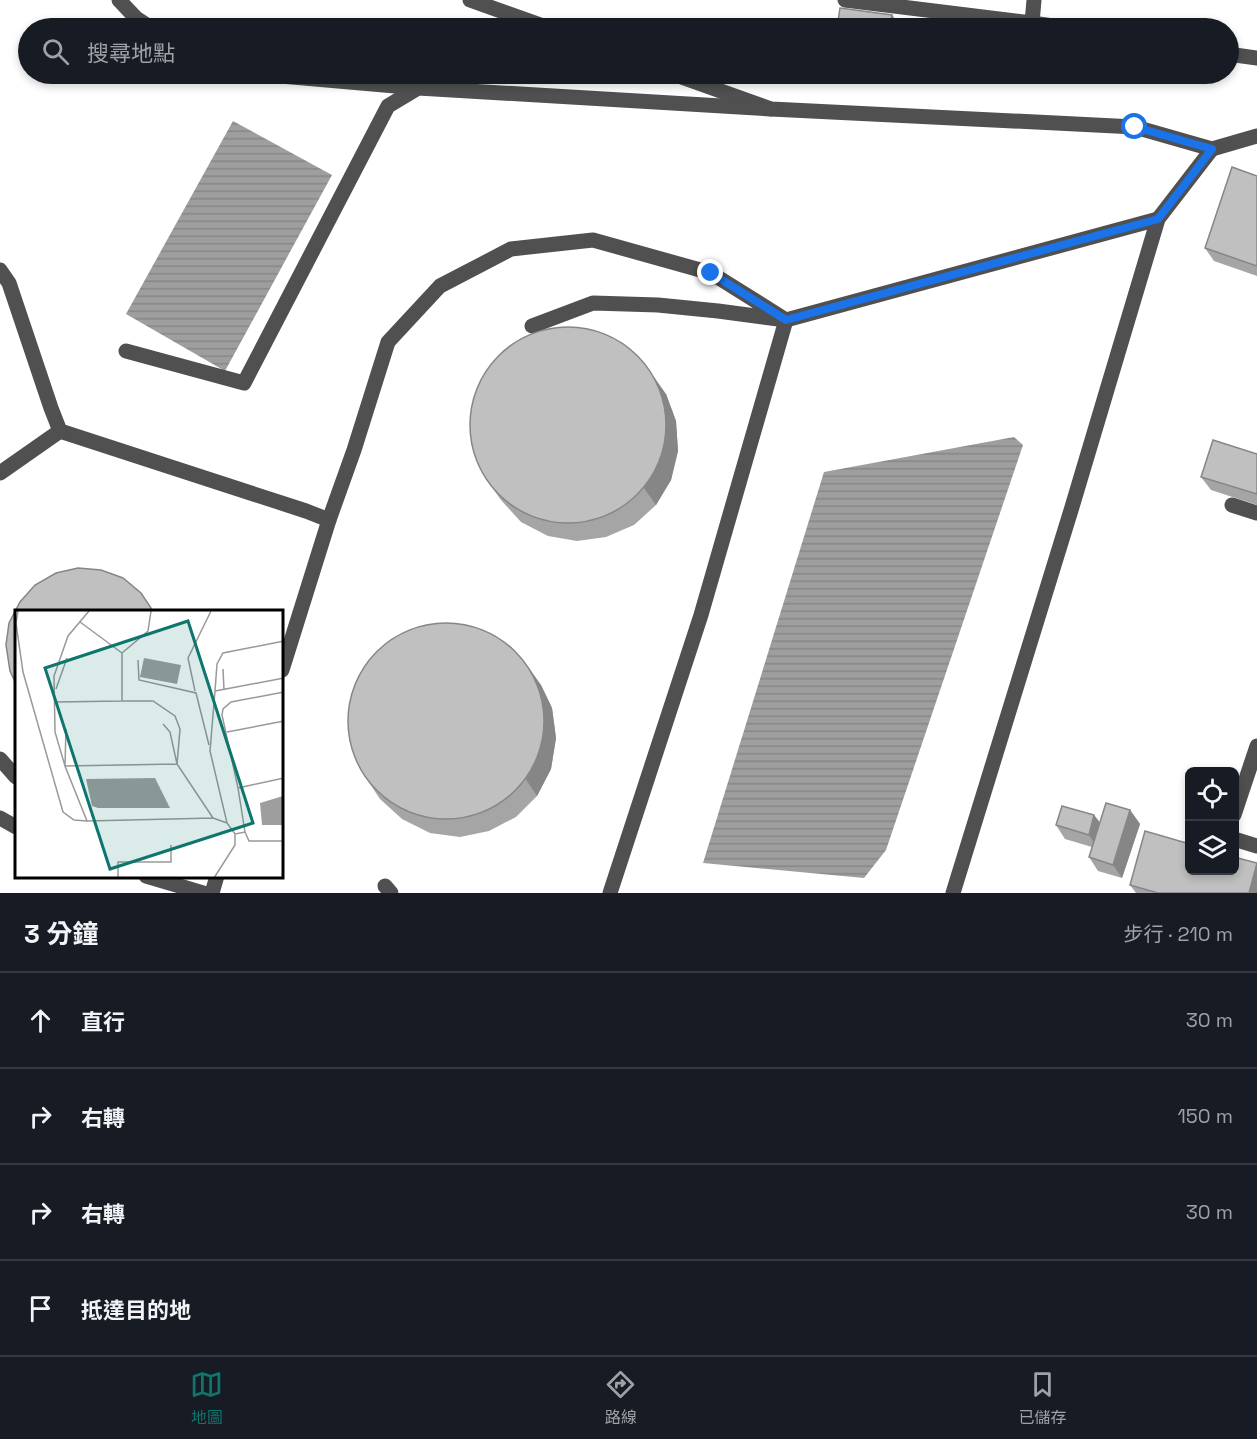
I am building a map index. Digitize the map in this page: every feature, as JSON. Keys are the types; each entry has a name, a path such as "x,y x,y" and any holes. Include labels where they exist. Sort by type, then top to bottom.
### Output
{"street":[{"path":"119,0 136,18"},
{"path":"470,0 521,18"},
{"path":"845,0 991,18"},
{"path":"1032,18 1034,0"},
{"path":"1239,56 1257,58"},
{"path":"372,84 771,109 1135,127 1212,149 1257,136"},
{"path":"701,84 771,109"},
{"path":"126,351 244,383 388,106 418,88"},
{"path":"953,893 1158,219 1212,149"},
{"path":"532,326 593,303 658,305 786,320 1158,219"},
{"path":"284,664 388,342 440,286 511,249 593,240 711,273 786,320"},
{"path":"0,270 9,283 60,431"},
{"path":"610,893 701,615 786,320"},
{"path":"60,431 329,520"},
{"path":"0,473 60,431"},
{"path":"1232,505 1257,513"},
{"path":"1239,800 1257,746"},
{"path":"0,759 15,776"},
{"path":"0,818 15,826"},
{"path":"1239,841 1257,846"},
{"path":"153,878 203,893"},
{"path":"212,893 216,878"}],"shaded area":[{"path":"233,121 332,175 225,371 126,314"},
{"path":"1014,437 1023,445 886,850 864,878 703,863 824,472"}],"building":[{"path":"840,8 892,15 892,18 838,18"},
{"path":"1232,167 1257,176 1257,266 1205,248"},
{"path":"568,327 587,329 605,335 622,344 637,356 649,371 658,388 664,406 666,425 664,444 658,462 649,479 637,494 622,506 605,515 587,521 568,523 549,521 531,515 514,506 499,494 487,479 478,462 472,444 470,425 472,406 478,388 487,371 499,356 514,344 531,335 549,329"},
{"path":"1213,440 1257,454 1257,494 1201,477"},
{"path":"78,568 101,570 123,578 141,593 152,610 16,610 35,585 56,573"},
{"path":"15,612 15,682 10,671 6,645 9,623"},
{"path":"446,623 474,627 492,635 508,645 522,659 540,693 544,721 540,749 532,767 522,783 508,797 474,815 446,819 418,815 400,807 384,797 370,783 352,749 348,721 352,693 360,675 370,659 384,645 418,627"},
{"path":"1106,803 1130,810 1113,865 1089,857"},
{"path":"1062,806 1094,815 1089,835 1056,825"},
{"path":"1145,831 1185,843 1185,875 1239,875 1239,858 1257,863 1249,893 1158,893 1130,885"}],"route":[{"path":"711,273 786,320 1158,219 1212,149 1135,127"}]}
